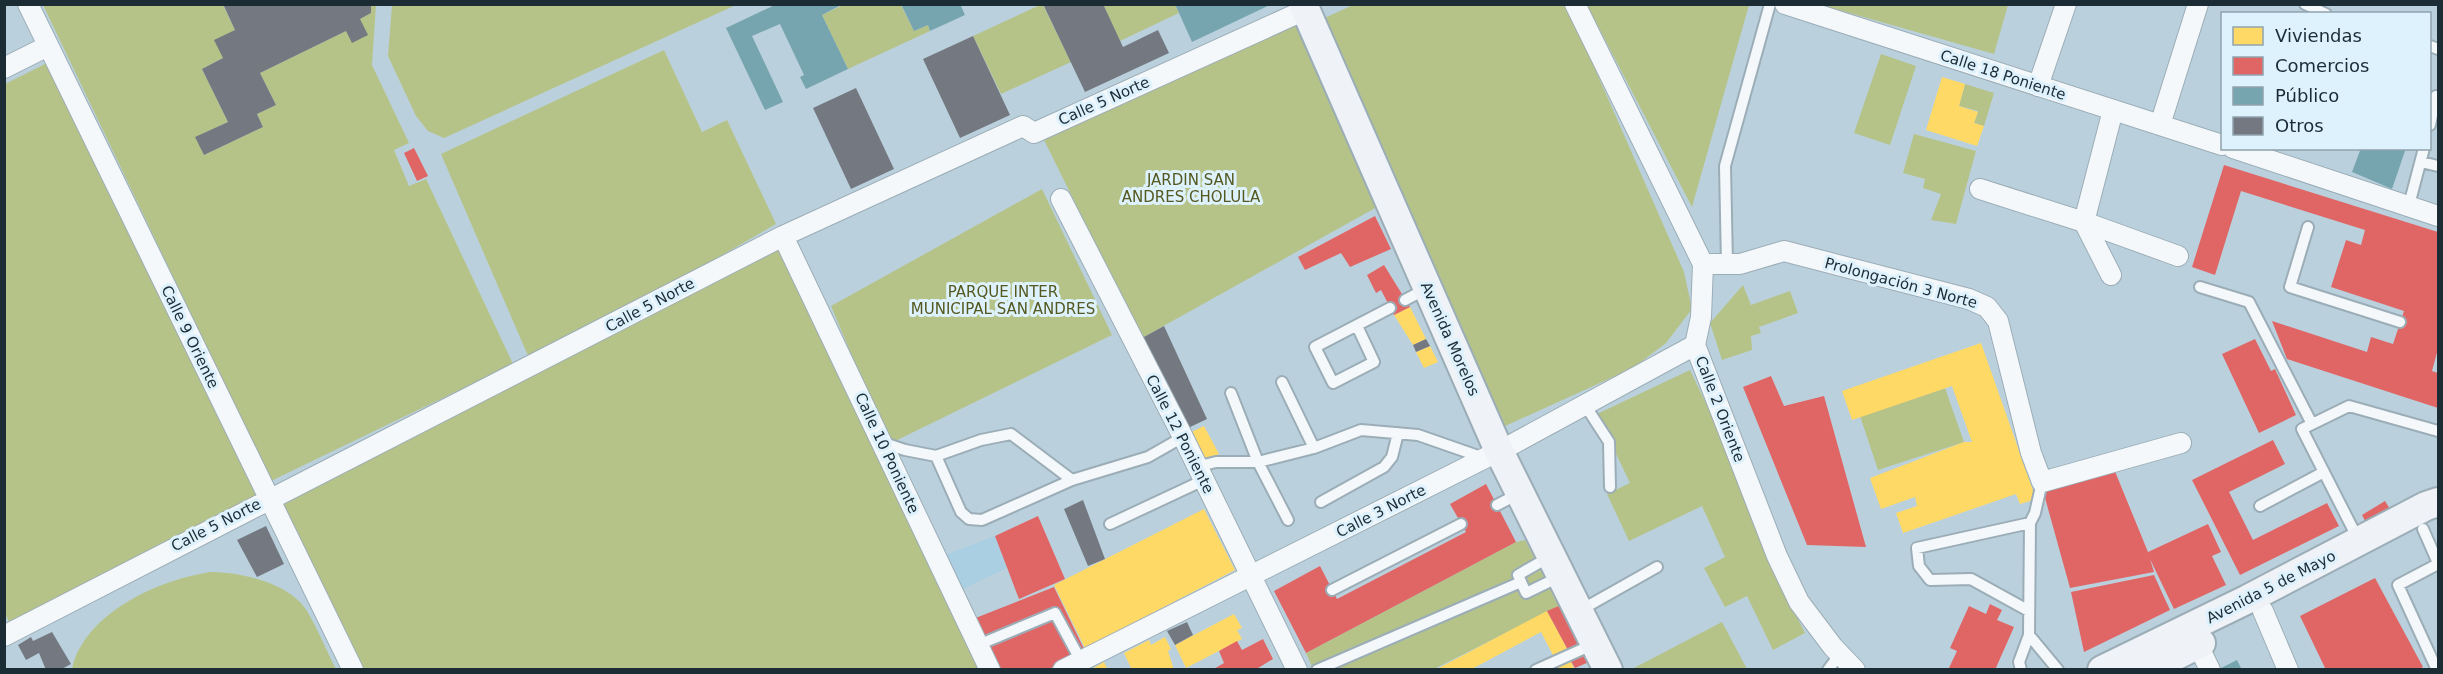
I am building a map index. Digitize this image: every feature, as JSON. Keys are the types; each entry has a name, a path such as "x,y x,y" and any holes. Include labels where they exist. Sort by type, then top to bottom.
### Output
{"main road":[{"name":"Avenida Morelos","path":"1304,7 1417,294 1492,455 1509,499 1556,566 1608,669"},
{"name":"Avenida 5 de Mayo","path":"2102,669 2360,542 2433,510"},
{"name":"Avenida 5 de Mayo","path":"2146,669 2204,657 2263,611 2433,510"}],"street":[{"name":"Calle 9 Oriente","path":"28,4 353,669"},
{"name":"Calle 2 Oriente","path":"1575,4 1703,264 1701,317 1695,345 1777,556 1799,602 1834,662 1855,669"},
{"name":"Calle 18 Poniente","path":"1785,4 2221,144"},
{"path":"2038,86 2066,4"},
{"path":"2160,125 2198,4"},
{"name":"Calle 5 Norte","path":"4,636 783,236 1023,126 1034,133 1304,7"},
{"path":"4,68 48,46"},
{"path":"2111,275 2084,222 2113,110"},
{"path":"2256,152 2439,216"},
{"path":"1980,189 2084,222 2178,256"},
{"name":"Calle 12 Poniente","path":"1061,199 1183,437 1251,577 1280,617 1297,669"},
{"name":"Calle 10 Poniente","path":"783,236 990,669"},
{"name":"Prolongación 3 Norte","path":"1703,264 1740,264 1784,251 1969,299 1987,307 1998,321 2031,453 2042,482"},
{"name":"Calle 3 Norte","path":"1063,669 1492,455 1695,345"},
{"path":"2042,482 2181,443"},
{"path":"2263,611 2289,669"}],"lane":[{"path":"1727,264 1725,166 1770,4"},
{"path":"2305,4 2322,12"},
{"path":"2431,120 2436,96"},
{"path":"2409,205 2424,150"},
{"path":"2421,162 2439,166"},
{"path":"2308,227 2290,287 2400,322"},
{"path":"2199,287 2249,302 2312,424"},
{"path":"1357,327 1374,362 1333,383 1315,347 1390,308"},
{"path":"1282,382 1314,448"},
{"path":"1231,393 1258,462 1288,520"},
{"path":"1585,405 1609,442 1610,487"},
{"path":"2360,542 2302,429 2349,406 2439,431"},
{"path":"1110,524 1200,474 1215,462 1258,462 1314,448 1361,430 1418,435 1492,455"},
{"path":"1321,502 1384,467 1392,457 1398,433"},
{"path":"881,441 905,450 936,456 981,440 1011,434 1071,480"},
{"path":"936,456 961,512 969,519 982,519 1071,480 1148,457 1183,437"},
{"path":"2260,506 2324,472"},
{"path":"2021,669 2019,662 2028,635 2030,523 2036,513 2042,482"},
{"path":"2433,510 2439,564 2398,585 2437,669"},
{"path":"2029,611 1971,579 1930,580 1919,566 1916,552 1917,548 2030,523"},
{"path":"1332,590 1461,524"},
{"path":"1556,566 1527,593 1518,575 1556,566"},
{"path":"1579,611 1657,567"},
{"path":"1317,669 1521,582"},
{"path":"978,645 1055,612 1081,661"},
{"path":"2028,635 2058,669"},
{"path":"1536,669 1594,644"}],"shaded area":[{"path":"995,536 1007,568 956,592 937,558"}],"green space":[{"path":"392,4 736,5 444,138 428,131 416,116 388,56"},
{"path":"43,5 223,5 235,30 223,58 202,69 228,122 196,137 204,155 263,127 257,114 276,105 260,73 346,31 371,13 371,5 376,5 372,65 409,143 394,150 409,186 426,179 513,364 271,481"},
{"path":"843,5 901,5 914,31 928,25 930,31 848,69 822,15"},
{"path":"1043,5 1071,62 1001,94 973,36"},
{"path":"1103,5 1175,5 1179,13 1120,41"},
{"path":"1353,5 1567,5 1684,272 1692,309 1666,343 1633,368 1503,427 1318,21"},
{"path":"1587,5 1749,5 1692,207"},
{"path":"1821,5 2008,5 1994,54"},
{"name":"JARDIN SAN ANDRES CHOLULA","path":"1300,22 1377,207 1142,338 1043,138"},
{"path":"664,50 702,132 727,120 776,224 532,365 441,154"},
{"path":"1881,54 1916,66 1890,145 1854,133"},
{"path":"49,62 260,493 9,622 5,613 5,84"},
{"path":"1965,84 1994,93 1984,126 1974,123 1978,111 1959,106"},
{"path":"1914,134 1976,151 1956,224 1931,220 1941,194 1923,188 1925,179 1903,173"},
{"name":"PARQUE INTER MUNICIPAL SAN ANDRES","path":"1042,189 1112,335 889,444 831,306"},
{"path":"783,242 979,669 356,669 271,500"},
{"path":"1743,285 1751,305 1790,291 1798,313 1759,327 1761,333 1751,336 1752,350 1722,360 1710,323"},
{"path":"1690,370 1793,585 1782,588 1805,633 1773,650 1747,596 1725,607 1704,568 1725,557 1702,506 1629,541 1607,494 1630,483 1597,414"},
{"path":"1945,388 1964,442 1878,470 1860,416"},
{"path":"1525,540 1561,605 1434,669 1313,669 1306,653 1516,542"},
{"path":"211,572 250,577 277,586 289,593 307,611 336,669 72,669 79,649 92,631 127,602 169,582"},
{"path":"1722,622 1747,669 1632,669"}],"building: Viviendas":[{"path":"1942,77 1965,84 1959,106 1978,112 1974,123 1984,126 1977,146 1926,130"},
{"path":"1410,307 1426,339 1413,345 1394,315"},
{"path":"1981,343 2036,499 2020,504 2016,494 1903,533 1896,513 1917,506 1915,497 1881,509 1870,478 1964,442 1972,442 1952,386 1852,420 1842,391"},
{"path":"1430,346 1438,362 1424,368 1416,352"},
{"path":"1204,426 1219,454 1198,463 1185,435"},
{"path":"1204,509 1235,570 1085,648 1054,585"},
{"path":"1547,611 1569,652 1555,659 1541,632 1470,670 1435,670"},
{"path":"1234,614 1242,628 1237,630 1242,639 1186,668 1175,645"},
{"path":"1165,637 1171,649 1168,651 1174,670 1132,670 1124,653 1149,640 1151,645"},
{"path":"1569,658 1575,670 1547,670"},
{"path":"1104,662 1108,670 1090,670"}],"building: Comercios":[{"path":"414,148 428,176 417,181 404,153"},
{"path":"2224,165 2438,232 2438,349 2432,371 2438,373 2438,408 2287,359 2272,321 2367,352 2371,337 2393,344 2404,311 2331,287 2346,240 2361,245 2365,230 2241,191 2215,275 2192,267"},
{"path":"1375,216 1391,249 1350,267 1341,253 1305,270 1298,257"},
{"path":"1384,265 1410,307 1394,315 1381,290 1376,293 1367,275"},
{"path":"2255,339 2271,371 2275,369 2296,415 2259,433 2222,354"},
{"path":"1771,376 1784,406 1824,396 1866,547 1807,545 1743,387"},
{"path":"2273,440 2285,464 2229,492 2253,540 2327,503 2339,526 2240,575 2192,480"},
{"path":"2114,469 2148,552 2208,524 2221,552 2212,556 2226,585 2174,609 2150,559 2154,572 2070,588 2042,487"},
{"path":"1486,484 1516,542 1306,653 1274,591 1320,566 1337,599 1466,532 1450,504"},
{"path":"2385,501 2393,514 2369,528 2362,515"},
{"path":"1038,516 1065,579 1019,599 995,536"},
{"path":"2154,575 2170,610 2084,652 2071,592"},
{"path":"2375,578 2423,667 2418,670 2326,670 2300,616"},
{"path":"1054,587 1085,651 1047,670 991,670 968,621"},
{"path":"1990,604 2002,610 1997,620 2014,627 1995,670 1948,670 1957,651 1950,648 1969,606 1986,614"},
{"path":"1561,605 1582,646 1569,652 1547,611"},
{"path":"1263,639 1273,659 1255,670 1212,670 1224,663 1219,651 1237,641 1242,650"},
{"path":"1583,651 1589,662 1575,668 1569,658"}],"building: Público":[{"path":"777,4 843,4 822,15 848,69 806,89 800,77 804,75 780,24 752,36 783,102 765,110 726,28"},
{"path":"901,4 960,4 965,15 930,31 928,25 914,31"},
{"path":"1175,4 1218,5 1272,4 1192,42"},
{"path":"2360,150 2405,150 2392,189 2352,172"},
{"path":"2237,660 2242,670 2217,670"}],"building: Otros":[{"path":"223,4 371,4 371,13 360,19 368,35 352,43 346,31 260,73 276,105 257,114 263,127 204,155 195,137 228,122 202,69 223,58 214,40 235,30"},
{"path":"1043,4 1103,4 1123,47 1158,30 1169,53 1085,92"},
{"path":"973,36 1010,115 960,138 923,59"},
{"path":"856,88 894,169 851,189 813,108"},
{"path":"1164,326 1207,419 1186,429 1142,338"},
{"path":"1426,339 1430,346 1416,352 1413,345"},
{"path":"1083,500 1105,559 1088,566 1064,509"},
{"path":"266,526 284,564 257,577 237,540"},
{"path":"1187,622 1193,635 1175,645 1167,631"},
{"path":"52,632 71,664 60,670 46,670 39,653 26,660 18,645 31,637 33,641"}]}
